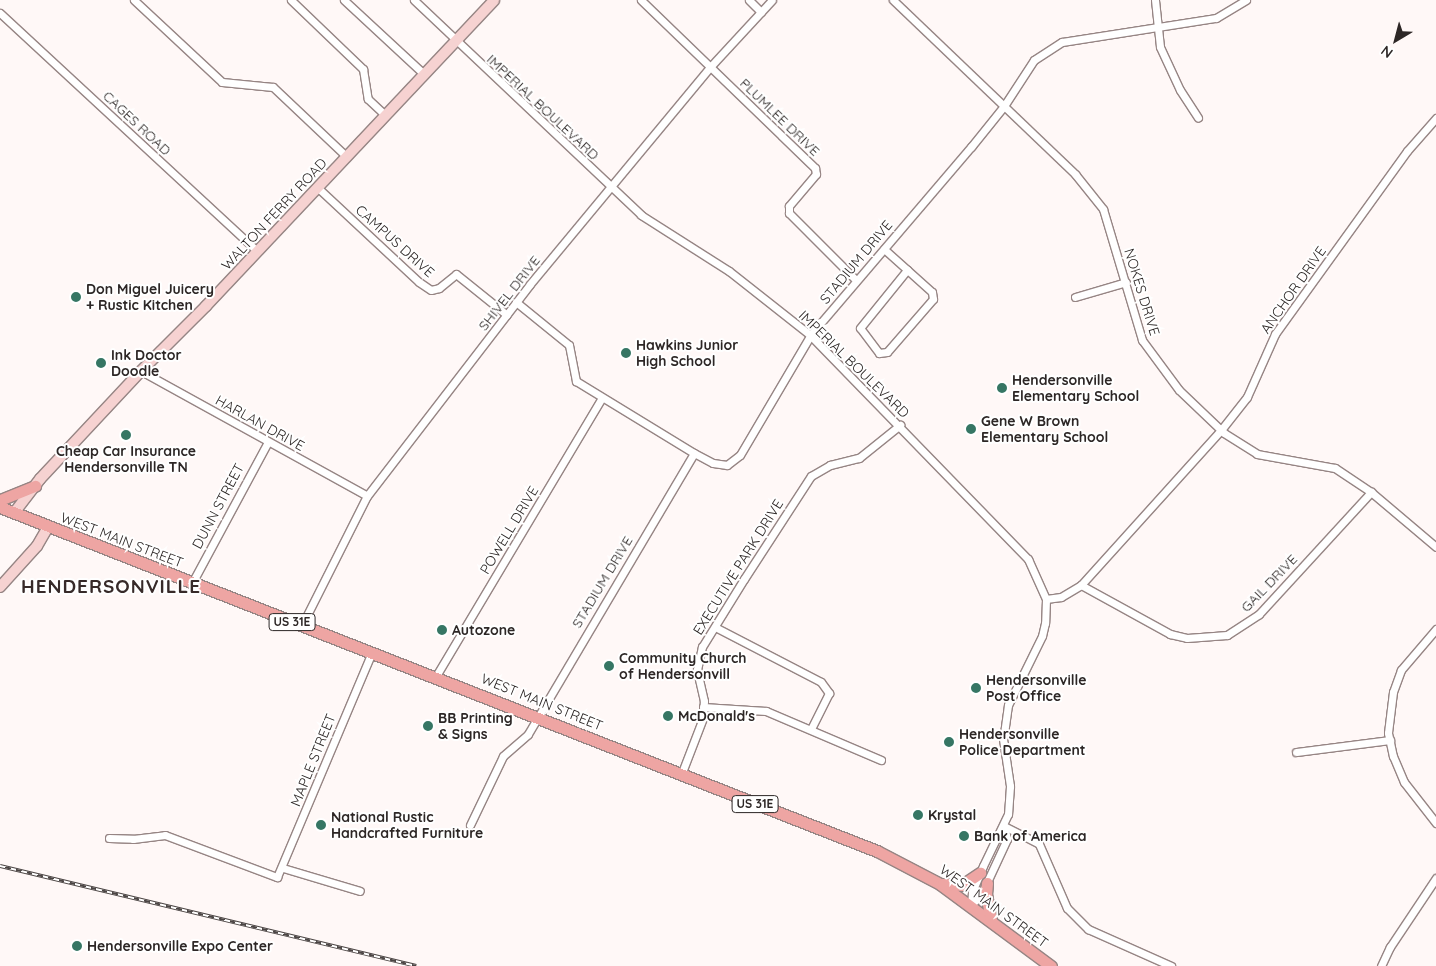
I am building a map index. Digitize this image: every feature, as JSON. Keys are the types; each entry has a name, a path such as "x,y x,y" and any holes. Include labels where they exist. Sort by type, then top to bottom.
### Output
{"main road":[{"path":"0,500 35,486"},
{"name":"WEST MAIN STREET","path":"0,507 48,528 436,676 681,775 877,851 940,884 971,904 1050,966"},
{"path":"940,884 962,885 980,873"},
{"path":"987,883 986,894 991,920"}],"street":[{"path":"134,0 222,82 273,87 346,156"},
{"path":"291,0 363,69 368,99 385,115"},
{"path":"344,0 424,74"},
{"name":"IMPERIAL BOULEVARD","path":"414,0 455,41 641,215 729,271 810,335 900,425 1028,559 1046,599"},
{"name":"WALTON FERRY ROAD","path":"14,513 35,486 140,371 257,251 494,0"},
{"name":"PLUMLEE DRIVE","path":"641,0 815,168 816,174 789,206 789,213 856,280"},
{"path":"648,7 654,0"},
{"path":"749,0 761,12"},
{"name":"SHIVEL DRIVE","path":"302,625 368,496 516,302 710,67 772,0"},
{"name":"NOKES DRIVE","path":"893,0 1075,174 1103,209 1142,340 1154,360 1221,430 1257,454 1335,468 1371,492 1436,547"},
{"path":"1154,0 1160,47 1172,75 1198,118"},
{"name":"STADIUM DRIVE","path":"470,825 503,756 528,734 536,716 694,452 721,465 733,462 810,335 1004,106 1034,60 1062,42 1216,18 1246,0"},
{"name":"CAGES ROAD","path":"0,13 257,251"},
{"name":"ANCHOR DRIVE","path":"1046,599 1061,598 1081,585 1221,430 1247,397 1275,334 1407,151 1436,118"},
{"name":"CAMPUS DRIVE","path":"317,186 419,282 431,290 439,288 456,274 507,315"},
{"path":"884,249 932,292 933,299 887,352 879,353 860,328 907,270"},
{"path":"1076,296 1126,282"},
{"path":"516,302 569,345 576,380 602,398 694,452"},
{"name":"HARLAN DRIVE","path":"140,371 368,496"},
{"name":"POWELL DRIVE","path":"436,676 602,398"},
{"name":"EXECUTIVE PARK DRIVE","path":"681,775 703,718 698,670 702,648 715,627 811,476 830,464 859,458 900,425"},
{"name":"DUNN STREET","path":"192,583 268,442"},
{"name":"GAIL DRIVE","path":"1081,585 1170,634 1186,638 1227,635 1259,614 1371,492"},
{"path":"0,587 37,546 48,528"},
{"path":"971,904 980,873 1004,826 1010,793 1003,739 1005,720 1014,689 1042,636 1046,599"},
{"path":"715,627 821,682 829,693 811,728"},
{"path":"1436,629 1401,670 1392,692 1390,740 1404,782 1436,823"},
{"name":"MAPLE STREET","path":"109,838 133,839 165,835 276,877 283,868 372,652"},
{"path":"703,707 766,710 881,760"},
{"path":"1296,752 1390,740"},
{"path":"971,904 982,895 1007,840 1004,826"},
{"path":"1004,826 1039,844 1068,908 1088,928 1171,966"},
{"path":"283,868 360,891"},
{"path":"1381,966 1390,947 1436,878"}],"railway":[{"path":"0,866 416,966"}],"place":[{"name":"Don Miguel Juicery + Rustic Kitchen","path":"76,297"},
{"name":"Hawkins Junior High School","path":"626,353"},
{"name":"Ink Doctor Doodle","path":"101,363"},
{"name":"Hendersonville Elementary School","path":"1002,388"},
{"name":"Gene W Brown Elementary School","path":"971,429"},
{"name":"Cheap Car Insurance Hendersonville TN","path":"126,435"},
{"name":"Autozone","path":"442,630"},
{"name":"Community Church of Hendersonvill","path":"609,666"},
{"name":"Hendersonville Post Office","path":"976,688"},
{"name":"McDonald's","path":"668,716"},
{"name":"BB Printing & Signs","path":"428,726"},
{"name":"Hendersonville Police Department","path":"949,742"},
{"name":"Krystal","path":"918,815"},
{"name":"National Rustic Handcrafted Furniture","path":"321,825"},
{"name":"Bank of America","path":"964,836"},
{"name":"Hendersonville Expo Center","path":"77,946"}],"district":[{"name":"HENDERSONVILLE","path":"111,587"}]}
